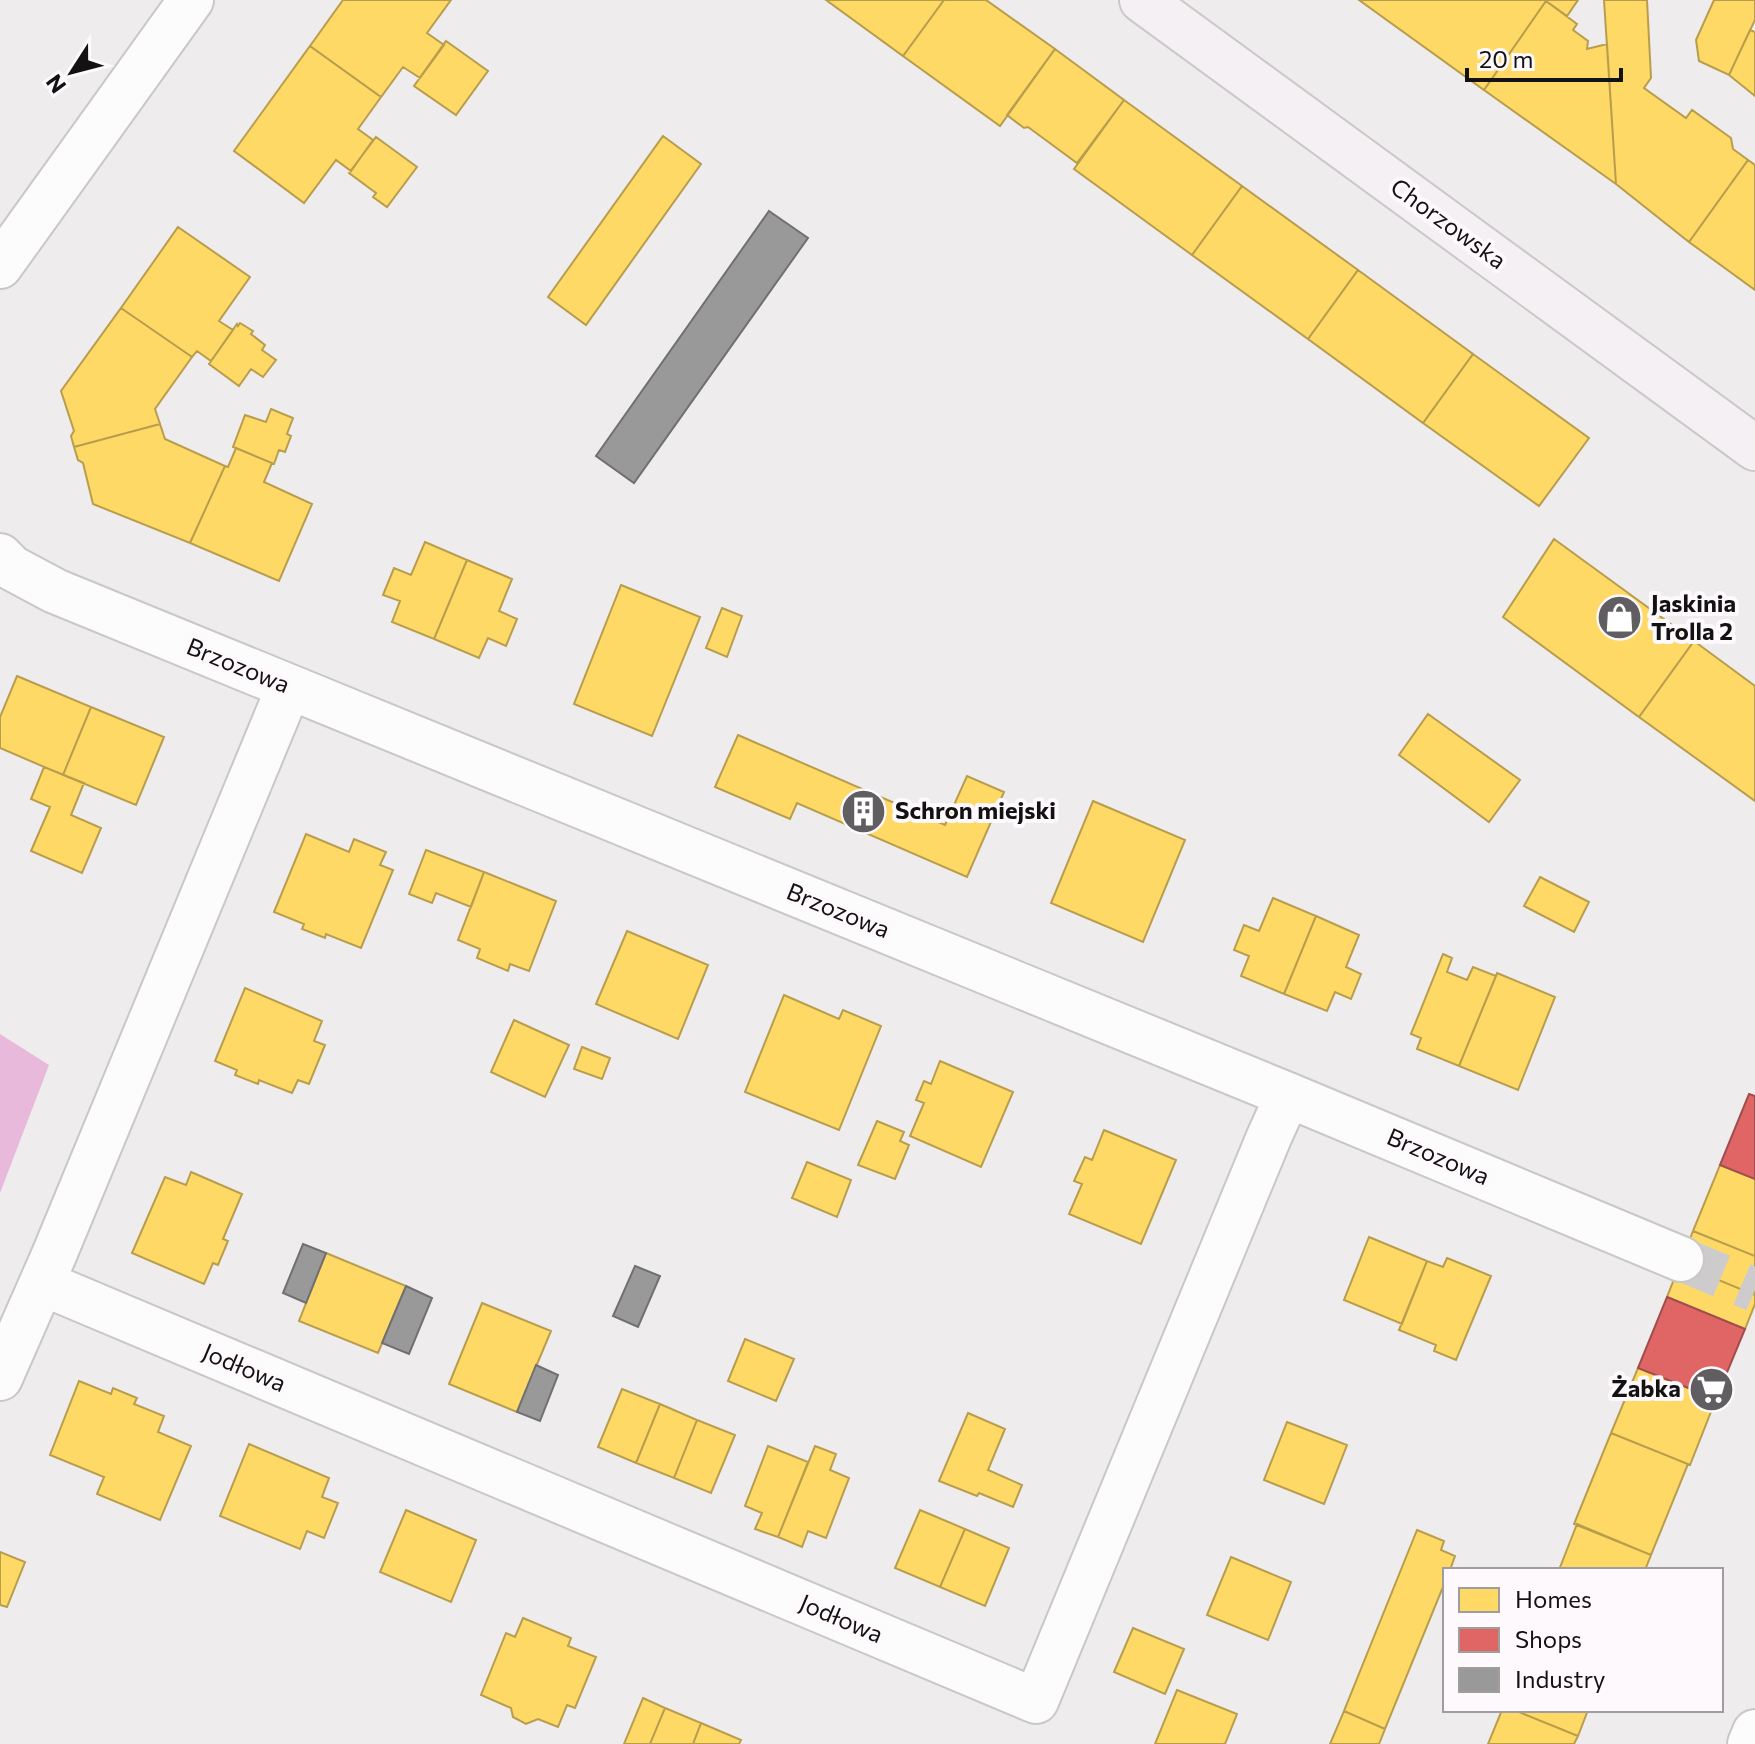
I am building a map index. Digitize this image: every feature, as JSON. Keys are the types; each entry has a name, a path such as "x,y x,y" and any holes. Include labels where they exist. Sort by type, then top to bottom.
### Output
{"main road":[{"name":"Chorzowska","path":"1142,0 1755,448"}],"street":[{"path":"0,266 191,0"},
{"name":"Brzozowa","path":"0,556 12,568 55,591 1681,1259"},
{"path":"0,1378 289,687"},
{"name":"Jodłowa","path":"42,1283 1036,1701 1288,1095"},
{"path":"1750,1744 1755,1732"}],"shaded area":[{"path":"0,1034 49,1065 0,1193"}],"building: Homes":[{"path":"343,0 451,0 427,33 444,45 420,78 403,67 381,97 310,46"},
{"path":"826,0 944,0 903,56"},
{"path":"944,0 986,0 1055,49 1000,126 903,56"},
{"path":"1359,0 1544,0 1546,1 1484,90"},
{"path":"1547,0 1578,0 1567,16"},
{"path":"1604,0 1647,0 1651,78 1644,88 1686,118 1692,110 1731,138 1733,149 1748,160 1689,242 1616,184"},
{"path":"1714,0 1755,0 1755,20 1729,75 1699,61 1696,40"},
{"path":"1546,1 1577,24 1573,30 1588,41 1587,49 1607,44 1616,184 1484,90"},
{"path":"1750,30 1755,32 1755,96 1729,75"},
{"path":"446,41 488,71 456,115 414,86"},
{"path":"310,46 381,97 358,129 373,140 351,171 336,160 304,203 234,151"},
{"path":"1055,49 1124,100 1077,163 1007,115"},
{"path":"1124,100 1242,186 1192,255 1074,169"},
{"path":"663,136 701,164 586,325 548,297"},
{"path":"376,137 417,167 387,207 373,197 376,193 349,173"},
{"path":"1748,160 1755,165 1755,290 1689,242"},
{"path":"1242,186 1358,270 1308,339 1192,255"},
{"path":"178,227 250,277 219,321 233,330 211,361 197,351 192,357 121,308"},
{"path":"1358,270 1473,354 1423,423 1308,339"},
{"path":"121,308 192,357 155,409 160,424 74,447 71,436 74,431 61,391"},
{"path":"240,323 253,331 251,334 265,345 262,350 276,360 263,377 251,369 239,386 209,364"},
{"path":"1473,354 1589,438 1539,506 1423,423"},
{"path":"271,409 293,418 285,452 279,450 274,464 233,447 245,415 266,422"},
{"path":"160,424 165,439 225,466 190,543 93,504 83,463 78,460 74,447"},
{"path":"236,448 272,463 264,482 312,504 279,581 190,543"},
{"path":"1554,539 1694,641 1639,717 1503,617"},
{"path":"425,542 467,560 434,639 392,622 400,601 383,595 394,568 411,575"},
{"path":"467,560 512,579 499,611 517,619 506,646 488,638 479,658 434,639"},
{"path":"621,585 700,617 652,736 574,704"},
{"path":"722,608 742,616 727,657 706,648"},
{"path":"1694,641 1755,686 1755,801 1639,717"},
{"path":"17,676 91,707 63,775 0,748 0,717"},
{"path":"91,707 164,737 136,805 63,775"},
{"path":"1428,714 1520,780 1489,822 1399,755"},
{"name":"Schron miejski","path":"738,735 945,825 967,776 1004,792 967,877 797,803 790,819 715,787"},
{"path":"44,767 84,783 71,815 101,828 82,873 31,851 50,807 31,799"},
{"path":"1093,801 1185,840 1143,942 1051,903"},
{"path":"306,834 349,852 354,839 386,852 380,865 393,870 361,948 326,934 325,938 302,929 304,924 274,912"},
{"path":"426,850 484,872 471,907 436,893 432,903 409,894"},
{"path":"484,872 556,901 529,971 510,964 508,971 477,958 480,949 458,940"},
{"path":"1540,877 1589,902 1574,932 1524,906"},
{"path":"1273,898 1316,916 1284,994 1241,976 1249,956 1234,950 1244,925 1259,931"},
{"path":"1316,916 1359,935 1346,967 1361,974 1351,999 1335,992 1327,1011 1284,994"},
{"path":"627,931 708,965 678,1039 596,1004"},
{"path":"1443,954 1452,958 1447,972 1467,980 1473,967 1496,976 1459,1066 1417,1049 1421,1038 1411,1034"},
{"path":"1497,973 1555,997 1518,1090 1459,1066"},
{"path":"245,988 322,1021 314,1041 325,1045 309,1084 298,1080 292,1093 259,1080 258,1084 235,1075 237,1070 215,1061"},
{"path":"784,995 839,1019 843,1010 881,1026 839,1130 745,1092"},
{"path":"514,1020 569,1045 545,1097 491,1072"},
{"path":"582,1047 610,1058 602,1079 574,1069"},
{"path":"940,1061 1013,1092 981,1167 910,1136 924,1103 916,1100 924,1081 931,1084"},
{"path":"877,1121 904,1132 900,1141 909,1145 895,1179 858,1165"},
{"path":"1104,1130 1176,1160 1141,1244 1069,1214 1082,1184 1074,1181 1085,1157 1092,1160"},
{"path":"807,1162 851,1180 837,1217 792,1198"},
{"path":"1720,1165 1755,1179 1755,1256 1693,1231"},
{"path":"191,1172 242,1194 223,1239 228,1241 218,1265 213,1263 204,1284 132,1253 165,1177 186,1185"},
{"path":"1693,1231 1755,1256 1755,1295 1680,1264"},
{"path":"1369,1237 1427,1261 1402,1324 1344,1300"},
{"path":"326,1253 406,1286 378,1353 299,1321"},
{"path":"1447,1258 1491,1276 1456,1360 1434,1351 1436,1345 1399,1330 1427,1261 1443,1267"},
{"path":"1680,1264 1755,1295 1755,1304 1745,1329 1667,1297"},
{"path":"482,1303 551,1331 517,1412 449,1384"},
{"path":"745,1339 794,1359 776,1401 728,1381"},
{"path":"1638,1368 1716,1399 1690,1465 1611,1433"},
{"path":"79,1381 111,1394 113,1388 137,1398 134,1404 164,1416 158,1432 191,1446 160,1520 97,1494 104,1477 50,1455"},
{"path":"622,1389 660,1404 636,1463 598,1447"},
{"path":"660,1404 697,1420 674,1478 636,1463"},
{"path":"968,1413 1005,1429 988,1470 1022,1485 1013,1507 939,1481"},
{"path":"697,1420 735,1435 711,1493 674,1478"},
{"path":"1287,1422 1347,1445 1324,1504 1264,1480"},
{"path":"1611,1433 1688,1464 1651,1555 1574,1524"},
{"path":"249,1444 329,1478 322,1497 338,1503 324,1538 307,1531 300,1549 220,1516"},
{"path":"768,1446 808,1462 778,1537 755,1529 762,1513 745,1506"},
{"path":"815,1446 836,1454 830,1470 849,1478 826,1538 808,1531 802,1547 778,1537"},
{"path":"406,1510 476,1540 451,1602 380,1572"},
{"path":"920,1510 965,1529 940,1587 895,1568"},
{"path":"1577,1524 1651,1555 1646,1568 1560,1568"},
{"path":"965,1529 1009,1548 985,1606 940,1587"},
{"path":"1417,1530 1444,1541 1441,1550 1455,1556 1451,1568 1443,1568 1443,1587 1385,1729 1344,1711"},
{"path":"0,1552 25,1562 7,1607 0,1605"},
{"path":"1231,1557 1291,1582 1268,1640 1207,1615"},
{"path":"523,1618 571,1638 568,1646 596,1657 575,1708 567,1705 558,1727 538,1719 526,1724 513,1717 511,1708 481,1695 506,1633 515,1637"},
{"path":"1133,1628 1184,1649 1165,1694 1114,1672"},
{"path":"1177,1690 1237,1714 1225,1744 1155,1744"},
{"path":"643,1698 665,1708 650,1744 624,1744"},
{"path":"665,1708 701,1723 693,1744 650,1744"},
{"path":"1344,1711 1385,1729 1379,1744 1330,1744"},
{"path":"1501,1712 1519,1712 1578,1736 1574,1744 1488,1744"},
{"path":"1519,1712 1587,1712 1578,1736"},
{"path":"701,1723 741,1740 739,1744 693,1744"}],"building: Shops":[{"path":"1749,1094 1755,1096 1755,1179 1720,1165"},
{"path":"1667,1297 1745,1329 1716,1399 1638,1368"}],"building: Industry":[{"path":"769,211 808,238 634,483 596,456"},
{"path":"303,1244 326,1253 306,1303 283,1293"},
{"path":"635,1266 660,1276 638,1327 613,1316"},
{"path":"406,1286 432,1298 409,1354 382,1343"},
{"path":"536,1365 558,1375 540,1421 517,1412"}],"tunnel":[{"path":"1681,1259 1755,1290"}],"place":[{"name":"Jaskinia Trolla 2","path":"1620,618"},
{"name":"Schron miejski","path":"864,811"},
{"name":"Żabka","path":"1712,1389"}]}
